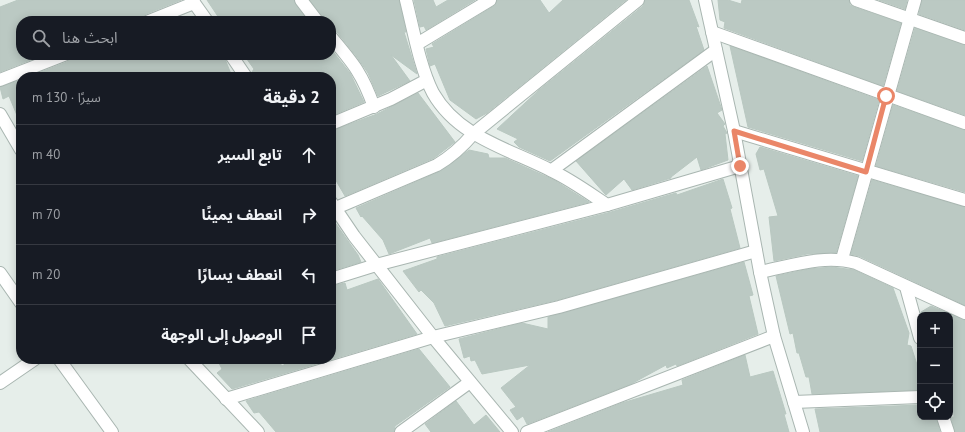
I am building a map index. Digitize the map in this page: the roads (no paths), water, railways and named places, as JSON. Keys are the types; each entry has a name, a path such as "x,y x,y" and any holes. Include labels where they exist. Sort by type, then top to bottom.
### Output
{"street":[{"path":"300,0 313,16"},
{"path":"406,0 427,80 443,107 456,122 473,134 552,170 607,205"},
{"path":"418,44 490,0"},
{"path":"336,205 436,165 457,151 473,134 638,0"},
{"path":"705,0 734,131 760,272 774,336 803,432"},
{"path":"856,0 965,38"},
{"path":"842,259 886,96 914,0"},
{"path":"160,16 193,1 204,16"},
{"path":"712,32 886,96 965,123"},
{"path":"336,43 356,66 365,83 374,106"},
{"path":"552,170 716,50"},
{"path":"20,72 51,60"},
{"path":"234,60 240,72"},
{"path":"0,80 16,74"},
{"path":"336,122 374,106 427,80"},
{"path":"0,114 16,141"},
{"path":"734,131 866,172 965,200"},
{"path":"336,277 376,265 607,205 740,166"},
{"path":"336,212 433,337 512,432"},
{"path":"226,399 433,337 559,307 756,251"},
{"path":"760,272 829,259 842,259 856,263 965,313"},
{"path":"0,273 16,296"},
{"path":"906,287 917,327"},
{"path":"526,432 774,336"},
{"path":"0,383 28,364"},
{"path":"63,364 112,432"},
{"path":"194,364 258,432"},
{"path":"401,432 470,382"},
{"path":"794,402 917,397"},
{"path":"944,420 948,432"}]}
